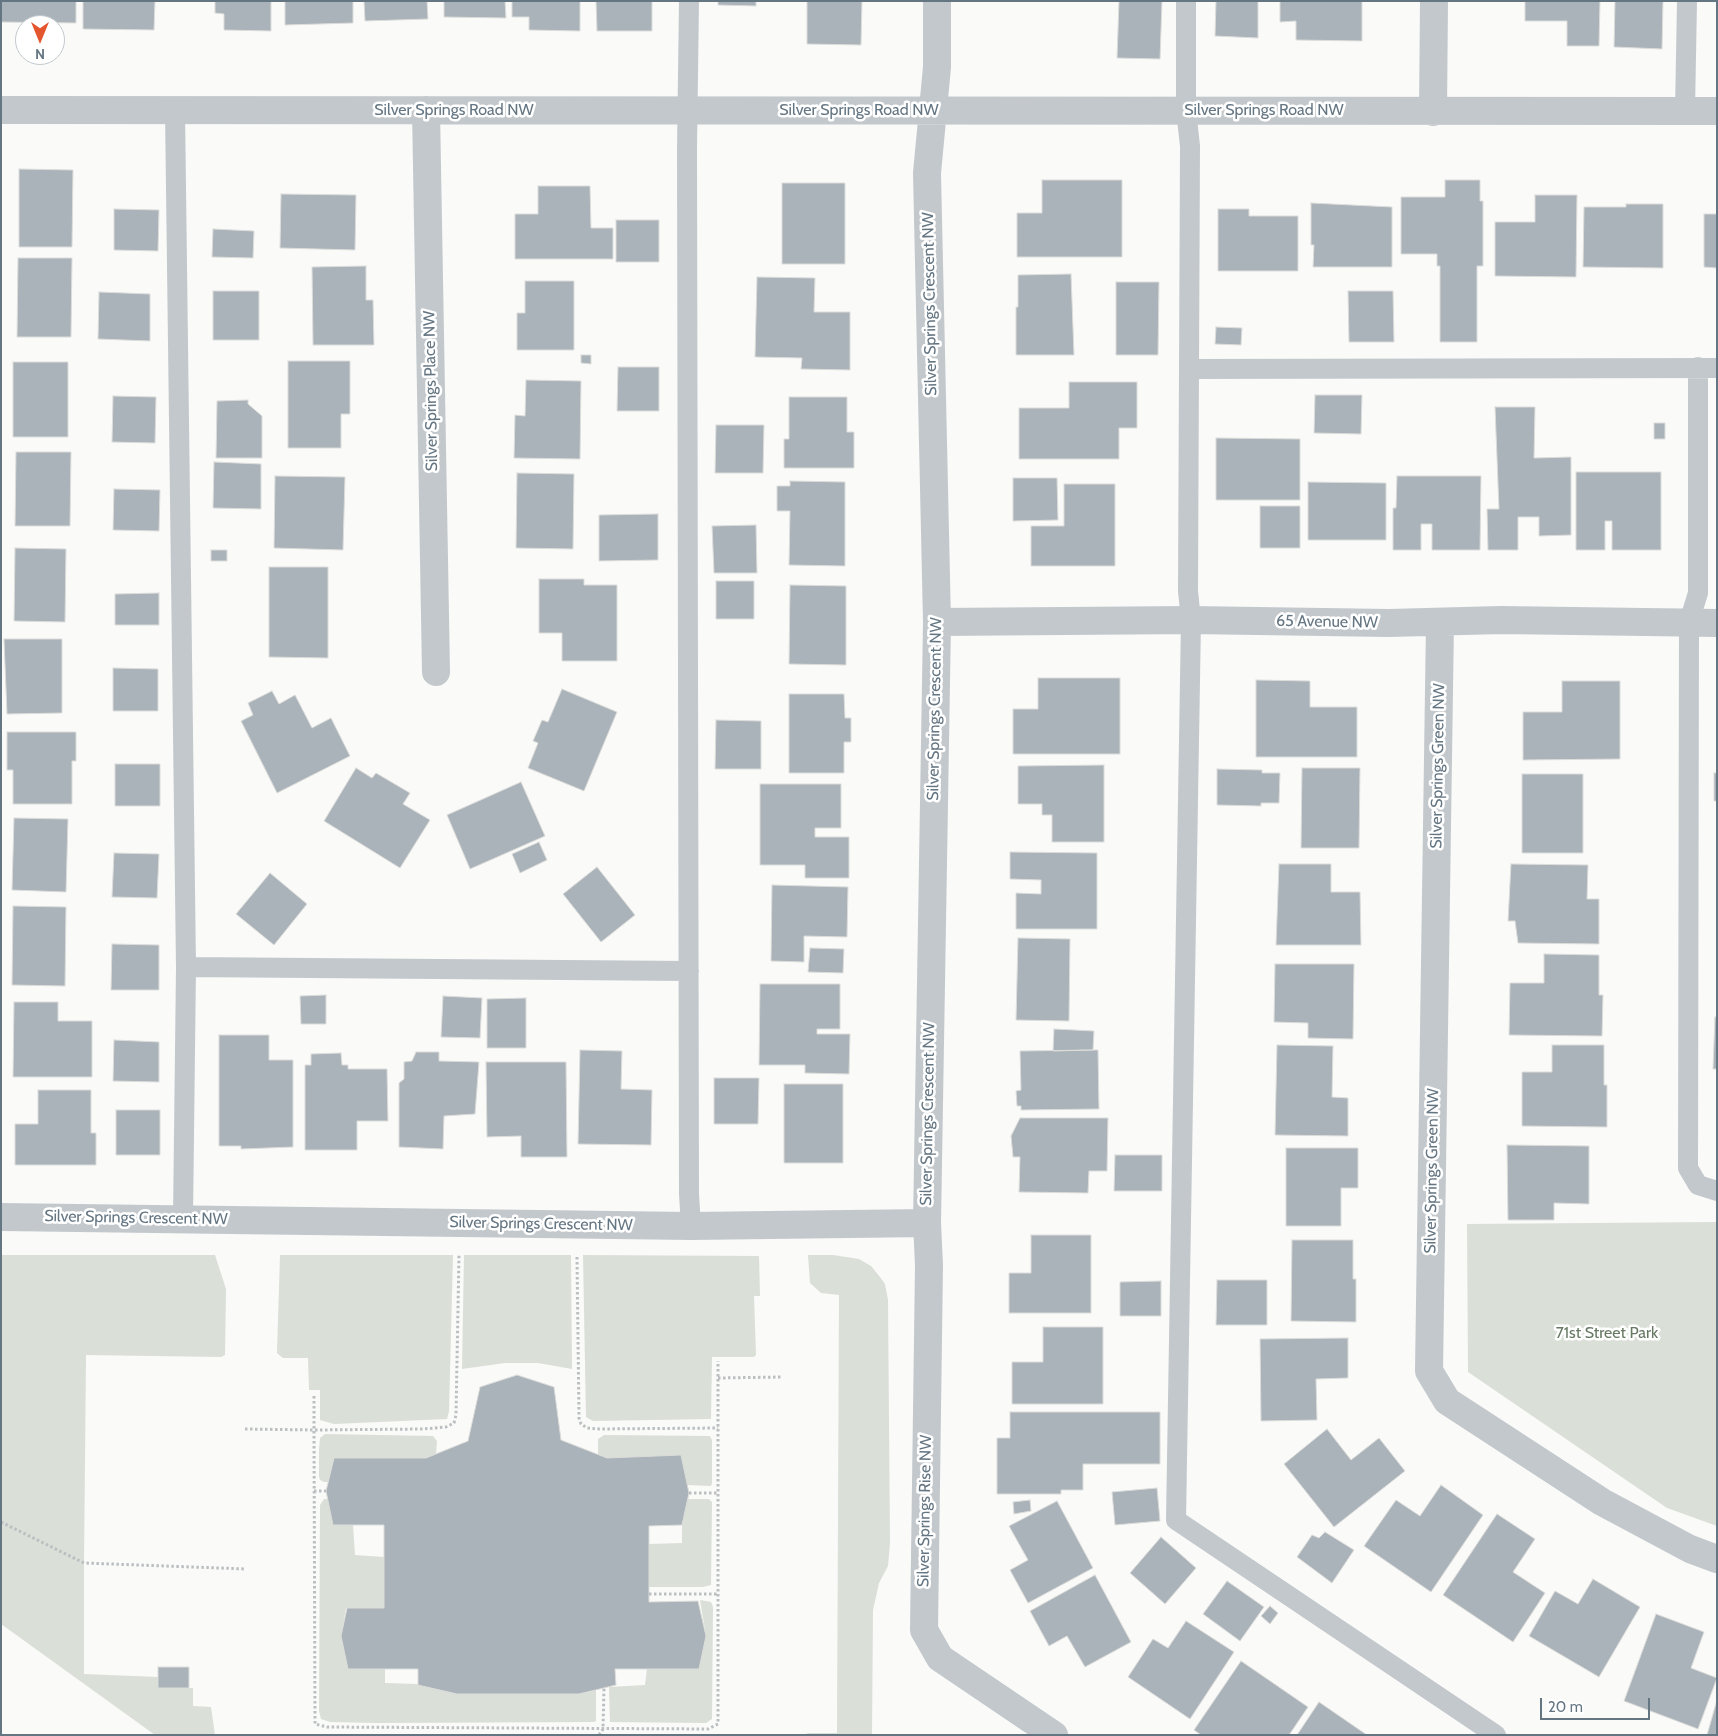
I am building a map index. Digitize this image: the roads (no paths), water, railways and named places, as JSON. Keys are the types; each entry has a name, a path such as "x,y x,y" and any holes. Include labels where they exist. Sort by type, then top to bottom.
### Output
{"street":[{"name":"Silver Springs Crescent NW","path":"1,1217 691,1226 927,1222 937,622 927,173 937,67 937,1"},
{"path":"1433,112 1434,1"},
{"name":"Silver Springs Road NW","path":"1,110 1717,111"},
{"name":"Silver Springs Place NW","path":"426,110 436,672"},
{"name":"65 Avenue NW","path":"937,622 1191,620 1389,623 1501,620 1717,623"},
{"name":"Silver Springs Green NW","path":"1440,622 1428,1371 1447,1400 1594,1497 1690,1549 1717,1559"},
{"name":"Silver Springs Rise NW","path":"927,1222 929,1265 924,1630 940,1658 1054,1735"}],"lane":[{"path":"689,1 689,1194 691,1226"},
{"path":"1186,1 1186,110 1190,146 1188,591 1191,620 1176,1520 1496,1735"},
{"path":"1685,111 1687,1"},
{"path":"175,110 186,966 183,1218"},
{"path":"1189,369 1707,368 1698,593 1689,622 1688,1168 1698,1185 1717,1191"},
{"path":"186,966 689,971"}],"park label":[{"name":"71st Street Park","path":"1607,1333"}]}
